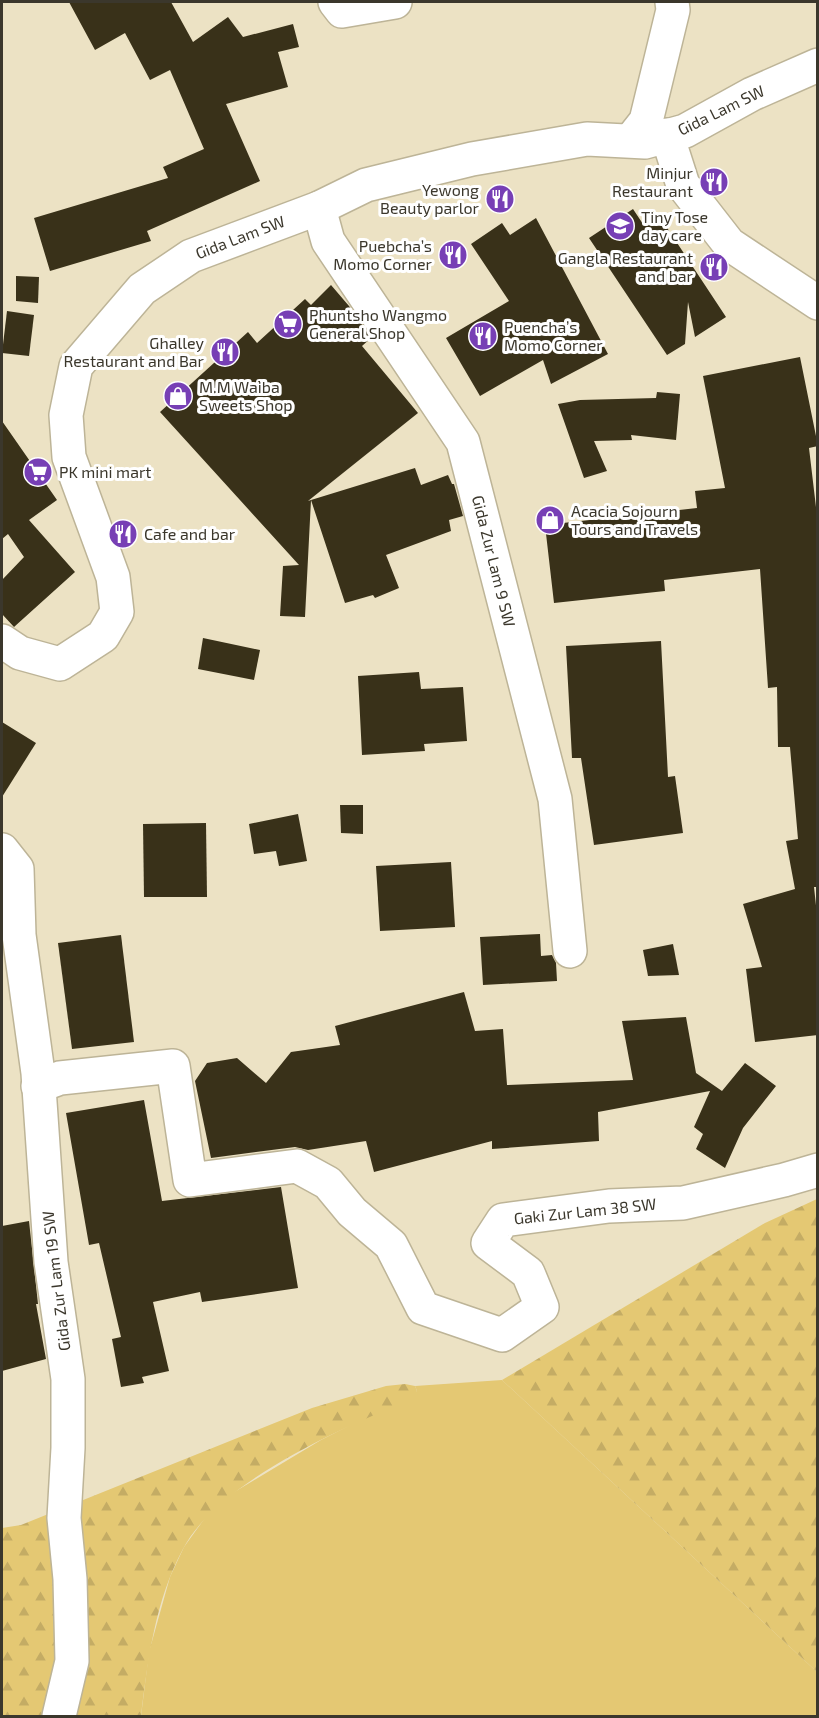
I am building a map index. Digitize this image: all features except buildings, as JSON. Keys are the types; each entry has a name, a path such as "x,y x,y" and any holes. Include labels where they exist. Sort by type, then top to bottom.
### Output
{"street":[{"path":"335,2 342,11 395,2"},
{"path":"631,140 646,121 673,10 672,2"},
{"name":"Gida Lam SW","path":"2,641 20,653 60,664 103,636 117,612 113,577 69,458 66,415 76,366 142,289 191,256 320,208 366,185 472,159 587,139 645,142 685,131 752,94 818,65"},
{"path":"667,135 683,185 729,244 818,303"},
{"name":"Gida Zur Lam 9 SW","path":"320,208 328,241 463,442 555,799 570,951"},
{"name":"Gida Zur Lam 19 SW","path":"2,850 17,869 19,935 38,1073 51,1262 68,1379 68,1448 64,1518 70,1579 72,1661 59,1716"},
{"name":"Gaki Zur Lam 38 SW","path":"38,1086 60,1078 173,1066 190,1180 297,1166 328,1183 352,1212 391,1245 423,1308 502,1335 542,1307 528,1273 488,1243 503,1220 609,1206 683,1203 818,1170"}],"green space":[{"path":"817,1199 817,1672 502,1380 765,1223"},
{"path":"502,1380 817,1672 817,1716 141,1716 149,1652 170,1577 184,1547 210,1511 231,1494 321,1440 417,1391 415,1386"},
{"path":"405,1384 415,1386 417,1391 408,1401 349,1426 283,1460 251,1480 223,1502 200,1525 183,1549 173,1569 159,1610 150,1652 141,1716 2,1716 2,1528 21,1525 312,1408 386,1386"}],"place":[{"name":"Minjur Restaurant","path":"714,182"},
{"name":"Yewong Beauty parlor","path":"500,199"},
{"name":"Tiny Tose day care","path":"620,226"},
{"name":"Puebcha’s Momo Corner","path":"453,255"},
{"name":"Gangla Restaurant and bar","path":"714,267"},
{"name":"Phuntsho Wangmo General Shop","path":"288,324"},
{"name":"Puencha’s Momo Corner","path":"483,336"},
{"name":"Ghalley Restaurant and Bar","path":"225,352"},
{"name":"M.M Waiba Sweets Shop","path":"178,396"},
{"name":"PK mini mart","path":"38,472"},
{"name":"Acacia Sojourn Tours and Travels","path":"550,520"},
{"name":"Cafe and bar","path":"123,534"}]}
